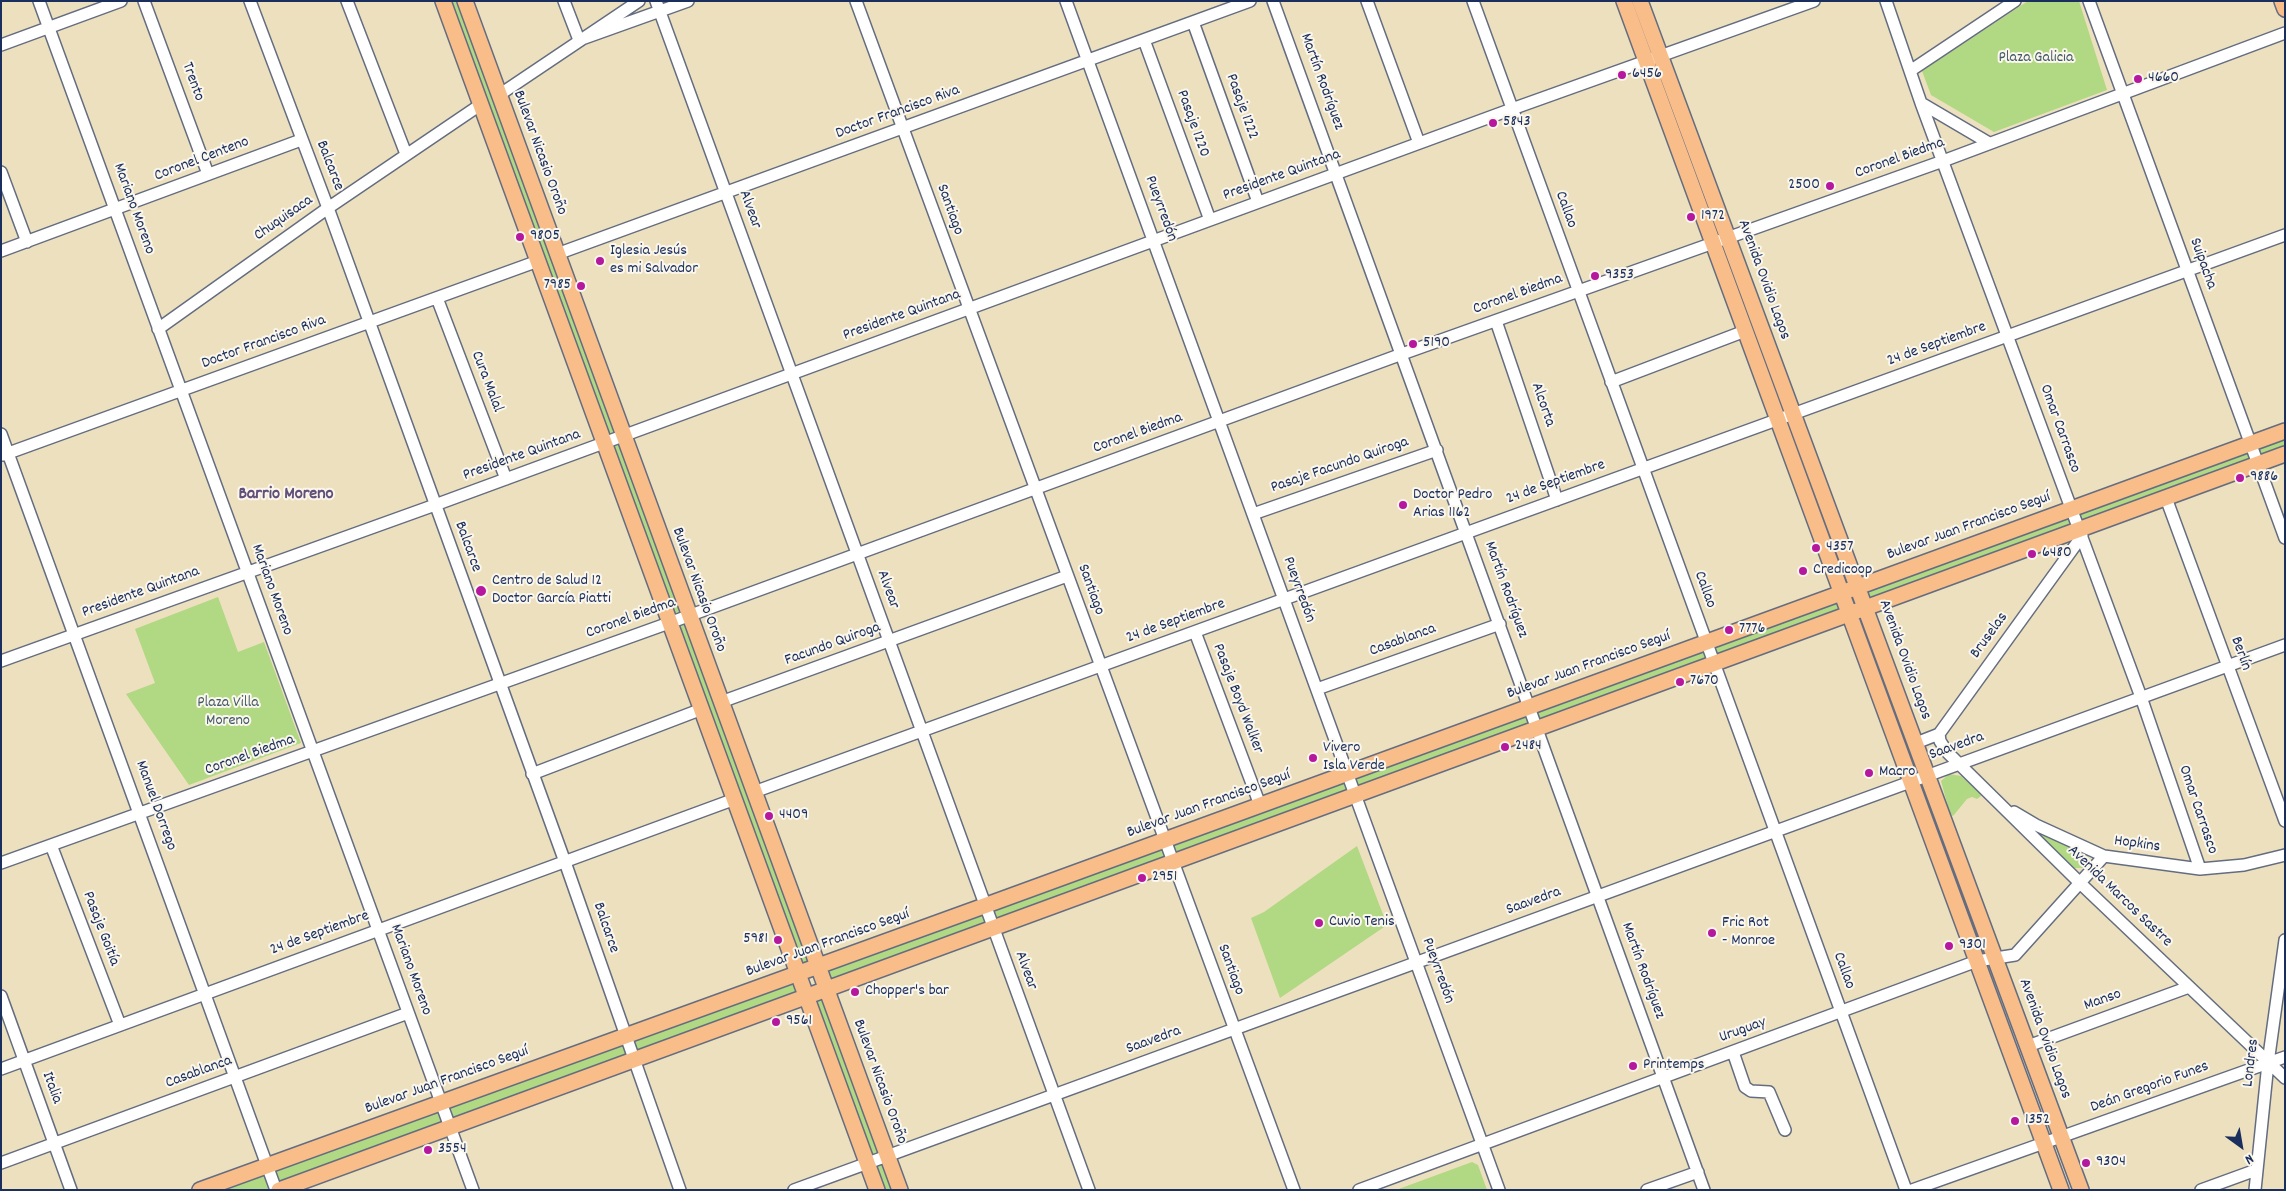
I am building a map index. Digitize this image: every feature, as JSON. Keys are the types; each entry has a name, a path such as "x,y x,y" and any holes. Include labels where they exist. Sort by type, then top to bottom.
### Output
{"main road":[{"path":"443,1 877,1190"},
{"name":"Bulevar Nicasio Oroño","path":"464,1 900,1190"},
{"name":"Avenida Ovidio Lagos","path":"1624,1 1653,57 1729,237 2081,1190"},
{"name":"Avenida Ovidio Lagos","path":"1640,1 1653,57 1713,244 2061,1190"},
{"path":"2282,1 2285,8"},
{"name":"Bulevar Juan Francisco Seguí","path":"200,1190 2285,431"},
{"path":"277,1190 1849,613 2081,533 2166,498 2285,454"}],"street":[{"name":"Mariano Moreno","path":"39,1 473,1190"},
{"path":"1,45 121,1"},
{"name":"Trento","path":"144,1 208,174"},
{"name":"Balcarce","path":"250,1 328,208 368,323 565,862 680,1190"},
{"path":"347,1 406,154"},
{"path":"564,1 579,40"},
{"path":"499,95 639,1"},
{"path":"579,40 658,6 688,1"},
{"name":"Santiago","path":"856,1 1294,1190"},
{"name":"Pueyrredón","path":"1066,1 1499,1190"},
{"name":"Doctor Francisco Riva","path":"557,254 1250,1"},
{"name":"Martín Rodríguez","path":"1273,1 1337,173 1704,1190"},
{"path":"1366,1 1419,143"},
{"name":"Callao","path":"1473,1 1906,1190"},
{"name":"Presidente Quintana","path":"1,661 624,436 1512,108 1814,1"},
{"name":"Omar Carrasco","path":"1886,1 1921,104 2141,697 2200,869"},
{"path":"1910,71 2015,1"},
{"name":"Suipacha","path":"2089,1 2285,538"},
{"name":"Alvear","path":"658,6 984,906 1089,1190"},
{"name":"Pasaje 1222","path":"1193,22 1258,202"},
{"name":"Coronel Biedma","path":"1,863 500,684 1402,354 1943,161 2285,33"},
{"name":"Pasaje 1220","path":"1144,40 1210,220"},
{"path":"1921,104 1989,143"},
{"name":"Chuquisaca","path":"158,329 328,208 480,105"},
{"name":"Coronel Centeno","path":"1,251 301,140"},
{"path":"1,172 27,242"},
{"name":"24 de Septiembre","path":"754,792 2285,235"},
{"name":"Doctor Francisco Riva","path":"5,454 538,261"},
{"name":"Cura Malal","path":"437,298 506,479"},
{"name":"Alcorta","path":"1496,321 1558,500"},
{"path":"1611,382 1745,331"},
{"name":"Manuel Dorrego","path":"1,434 5,454 75,634 277,1190"},
{"name":"Pasaje Facundo Quiroga","path":"1253,514 1437,450"},
{"name":"Berlín","path":"2166,498 2226,666 2285,821"},
{"name":"Bruselas","path":"1939,734 2081,533"},
{"name":"Facundo Quiroga","path":"721,702 1067,576"},
{"name":"Casablanca","path":"1317,689 1500,624"},
{"name":"Pasaje Boyd Walker","path":"1195,632 1260,805"},
{"name":"Saavedra","path":"794,1190 2285,644"},
{"path":"532,774 702,709"},
{"path":"1916,743 1939,734"},
{"name":"Avenida Marcos Sastre","path":"1939,734 1940,741 1947,752 1996,801 2285,1078"},
{"name":"24 de Septiembre","path":"1,1069 735,799"},
{"name":"Hopkins","path":"1996,801 2036,825 2104,856 2200,869 2244,865 2285,856"},
{"name":"Pasaje Goitía","path":"51,845 120,1024"},
{"name":"Uruguay","path":"1359,1190 1977,961 2015,955 2104,856"},
{"name":"Londres","path":"2255,1190 2268,1063 2285,940"},
{"name":"Manso","path":"2028,1046 2189,987"},
{"name":"Italia","path":"1,996 71,1190"},
{"name":"Casablanca","path":"1,1163 408,1013"},
{"path":"1733,1052 1745,1087 1751,1092 1768,1092 1786,1130"},
{"name":"Deán Gregorio Funes","path":"1912,1190 2285,1057"},
{"path":"2201,1190 2256,1170"},
{"path":"1647,1190 1698,1172"}],"green space":[{"path":"443,1 465,1 818,966 798,973"},
{"name":"Plaza Galicia","path":"2028,1 2079,1 2107,90 1994,132 1931,95 1922,71"},
{"path":"2285,431 2285,454 826,988 818,966"},
{"name":"Plaza Villa Moreno","path":"218,597 238,652 264,642 301,743 189,785 126,694 155,683 135,629"},
{"path":"1949,774 1961,776 1981,796 1977,799 1972,797 1967,799 1953,816 1950,814 1941,781"},
{"path":"2036,831 2088,854 2089,863 2085,868 2074,868"},
{"name":"Cuvio Tenis","path":"1357,846 1387,925 1280,998 1251,918 1264,912"},
{"path":"798,973 807,995 826,988 900,1190 877,1190 806,996 279,1190 200,1190"},
{"path":"1472,1162 1478,1165 1487,1190 1396,1190"}],"place":[{"name":"6456","path":"1622,75"},
{"name":"4660","path":"2138,79"},
{"name":"5843","path":"1493,123"},
{"name":"2500","path":"1830,186"},
{"name":"1972","path":"1691,217"},
{"name":"9805","path":"520,237"},
{"name":"Iglesia Jesús es mi Salvador","path":"600,261"},
{"name":"9353","path":"1595,276"},
{"name":"7985","path":"581,286"},
{"name":"5190","path":"1413,344"},
{"name":"9886","path":"2240,478"},
{"name":"Doctor Pedro Arias 1162","path":"1403,505"},
{"name":"4357","path":"1816,548"},
{"name":"6480","path":"2032,554"},
{"name":"Credicoop","path":"1803,571"},
{"name":"Centro de Salud 12 Doctor García Piatti","path":"481,591"},
{"name":"7776","path":"1729,630"},
{"name":"7670","path":"1680,682"},
{"name":"2484","path":"1505,747"},
{"name":"Vivero Isla Verde","path":"1313,758"},
{"name":"Macro","path":"1869,773"},
{"name":"4409","path":"769,816"},
{"name":"2951","path":"1142,878"},
{"name":"Cuvio Tenis","path":"1319,923"},
{"name":"Fric Rot - Monroe","path":"1712,933"},
{"name":"5981","path":"778,940"},
{"name":"9301","path":"1949,946"},
{"name":"Chopper's bar","path":"855,992"},
{"name":"9561","path":"776,1022"},
{"name":"Printemps","path":"1633,1066"},
{"name":"1352","path":"2015,1121"},
{"name":"3554","path":"428,1150"},
{"name":"9304","path":"2086,1163"}],"district":[{"name":"Barrio Moreno","path":"286,496"}]}
